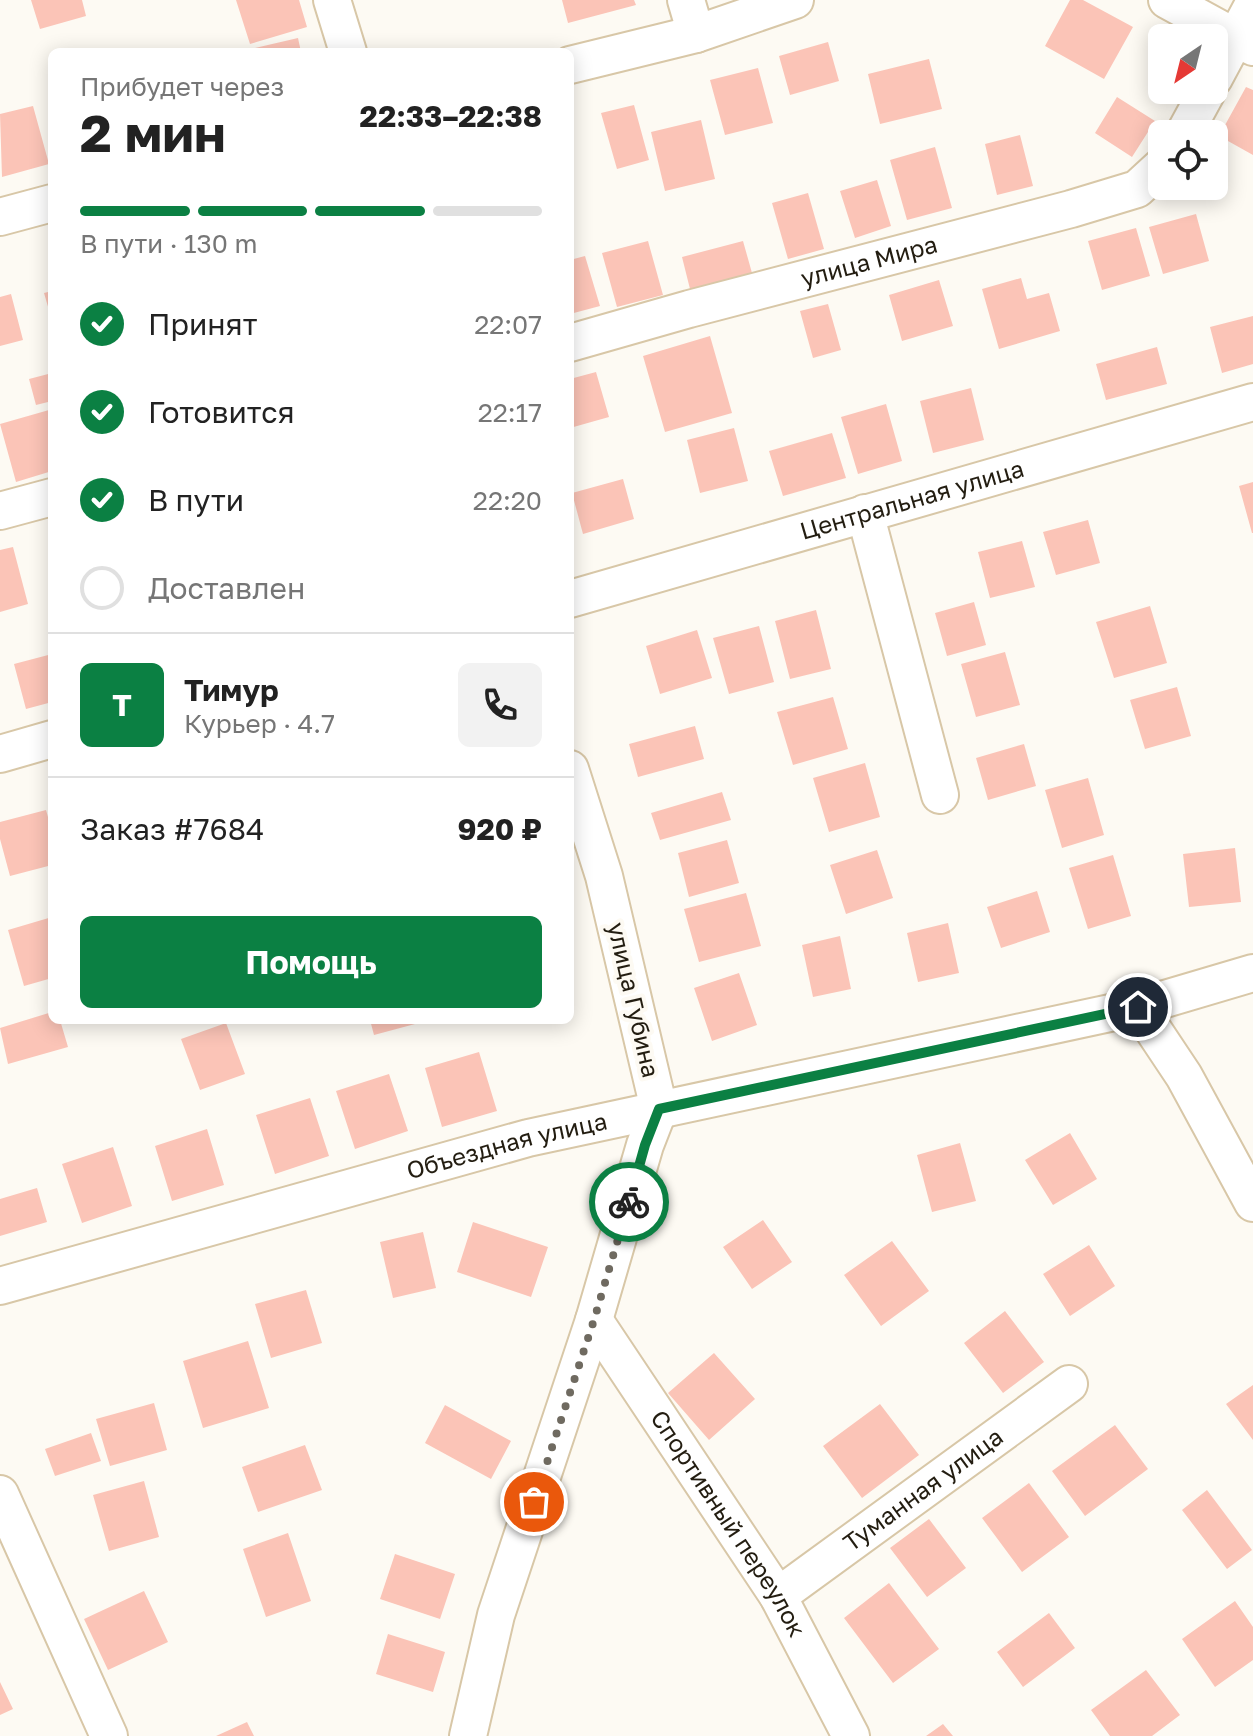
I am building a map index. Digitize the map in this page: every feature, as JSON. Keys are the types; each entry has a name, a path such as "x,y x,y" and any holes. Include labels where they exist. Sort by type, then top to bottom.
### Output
{"street":[{"path":"332,0 347,48"},
{"path":"574,63 691,17 795,0"},
{"path":"1167,0 1244,42"},
{"path":"1228,61 1244,42 1253,5"},
{"name":"улица Мира","path":"574,342 1071,209 1137,189 1148,179"},
{"path":"0,217 48,204"},
{"name":"Центральная улица","path":"574,598 1253,402"},
{"path":"0,511 48,498"},
{"path":"865,513 940,795"},
{"path":"0,754 48,740"},
{"name":"улица Губина","path":"468,1736 496,1615 594,1320 645,1145 659,1109 604,876 574,782"},
{"name":"Объездная улица","path":"0,1286 528,1138 1138,1007 1253,973"},
{"path":"1138,1007 1184,1076 1253,1203"},
{"name":"Спортивный переулок","path":"594,1320 778,1596 851,1736"},
{"name":"Туманная улица","path":"778,1596 1069,1384"},
{"path":"0,1494 109,1736"}],"building":[{"path":"31,0 82,0 86,16 40,29"},
{"path":"236,0 299,0 307,27 250,44"},
{"path":"562,0 634,0 636,5 568,23"},
{"path":"1070,0 1083,0 1133,27 1104,79 1045,46"},
{"path":"298,38 300,48 255,48"},
{"path":"828,42 839,81 790,95 779,56"},
{"path":"929,59 942,109 880,124 868,74"},
{"path":"758,68 773,123 725,135 710,80"},
{"path":"1246,87 1253,90 1253,155 1228,141 1228,120"},
{"path":"1117,97 1153,120 1148,120 1148,132 1132,157 1095,133"},
{"path":"634,105 649,160 617,169 601,113"},
{"path":"33,106 48,164 2,177 0,114"},
{"path":"701,120 715,179 665,191 651,132"},
{"path":"1020,135 1033,186 997,195 985,144"},
{"path":"935,147 952,208 907,220 890,160"},
{"path":"877,180 891,226 855,238 840,191"},
{"path":"808,193 824,249 788,259 772,203"},
{"path":"1196,214 1209,261 1163,274 1149,227"},
{"path":"1136,228 1150,276 1102,290 1088,241"},
{"path":"648,241 663,295 617,307 602,253"},
{"path":"743,241 752,273 690,289 682,257"},
{"path":"585,256 600,306 574,313 574,259"},
{"path":"1021,278 1027,299 1049,293 1060,331 999,349 982,289"},
{"path":"939,280 953,326 902,341 889,295"},
{"path":"11,294 23,340 0,346 0,297"},
{"path":"828,304 841,350 813,358 800,311"},
{"path":"1253,316 1253,364 1222,373 1210,327"},
{"path":"710,336 732,413 665,432 643,356"},
{"path":"1157,347 1167,384 1106,400 1096,364"},
{"path":"596,372 609,417 574,427 574,378"},
{"path":"48,374 48,402 36,405 29,379"},
{"path":"971,388 984,440 933,453 920,401"},
{"path":"886,404 902,461 858,474 841,417"},
{"path":"48,410 48,472 16,482 0,424"},
{"path":"734,428 748,481 700,493 687,440"},
{"path":"832,433 846,478 783,496 769,451"},
{"path":"623,479 634,519 583,534 574,492"},
{"path":"1253,482 1253,533 1252,533 1239,486"},
{"path":"1088,520 1100,563 1056,575 1043,532"},
{"path":"1022,541 1035,587 990,598 978,552"},
{"path":"13,547 28,604 0,612 0,550"},
{"path":"974,602 986,645 947,656 935,613"},
{"path":"1150,606 1167,663 1114,678 1096,622"},
{"path":"816,610 831,669 790,679 775,621"},
{"path":"759,626 774,682 729,694 713,638"},
{"path":"697,630 712,678 660,694 646,646"},
{"path":"1005,652 1020,705 976,717 961,664"},
{"path":"48,655 48,703 26,709 14,664"},
{"path":"1177,687 1191,736 1145,749 1130,700"},
{"path":"833,697 848,749 793,765 777,712"},
{"path":"695,726 704,759 638,777 629,744"},
{"path":"1024,744 1036,786 988,800 976,758"},
{"path":"865,763 880,817 829,832 813,778"},
{"path":"1088,778 1104,835 1062,848 1045,790"},
{"path":"722,792 731,820 660,840 651,813"},
{"path":"46,810 48,866 10,876 0,839 0,822"},
{"path":"727,840 739,883 689,897 678,853"},
{"path":"1235,848 1241,902 1189,907 1183,854"},
{"path":"877,850 893,898 846,914 830,865"},
{"path":"1113,855 1131,916 1088,929 1069,868"},
{"path":"1037,891 1050,932 1001,948 987,907"},
{"path":"746,893 761,946 699,962 684,909"},
{"path":"48,918 48,979 24,986 8,930"},
{"path":"948,923 959,973 918,982 907,933"},
{"path":"840,936 851,989 813,997 802,945"},
{"path":"739,973 757,1025 712,1041 694,988"},
{"path":"48,1013 48,1024 61,1024 68,1047 8,1064 0,1028"},
{"path":"226,1024 245,1074 200,1090 181,1039"},
{"path":"371,1024 415,1024 374,1035"},
{"path":"479,1052 497,1111 442,1127 425,1068"},
{"path":"389,1074 408,1131 355,1149 336,1091"},
{"path":"310,1098 329,1156 275,1174 256,1115"},
{"path":"207,1129 224,1185 172,1201 155,1146"},
{"path":"1070,1133 1097,1179 1053,1205 1025,1160"},
{"path":"960,1143 976,1201 932,1212 917,1155"},
{"path":"113,1147 132,1206 82,1223 62,1164"},
{"path":"37,1188 47,1222 0,1236 0,1199"},
{"path":"763,1220 792,1262 752,1289 723,1247"},
{"path":"473,1222 548,1247 531,1297 457,1272"},
{"path":"423,1232 436,1288 393,1298 380,1242"},
{"path":"892,1241 929,1291 881,1326 844,1275"},
{"path":"1089,1245 1115,1286 1070,1316 1043,1274"},
{"path":"306,1290 322,1343 271,1358 255,1304"},
{"path":"1005,1311 1044,1362 1003,1393 964,1343"},
{"path":"248,1341 269,1408 203,1428 183,1361"},
{"path":"714,1353 755,1399 709,1440 668,1393"},
{"path":"1253,1385 1253,1440 1226,1404"},
{"path":"154,1403 167,1450 110,1466 96,1419"},
{"path":"880,1404 919,1455 862,1498 823,1446"},
{"path":"445,1405 511,1441 491,1479 425,1443"},
{"path":"1115,1425 1148,1469 1085,1516 1052,1471"},
{"path":"91,1433 101,1461 55,1476 45,1449"},
{"path":"305,1445 322,1490 258,1512 242,1467"},
{"path":"144,1481 159,1537 109,1551 93,1495"},
{"path":"1029,1483 1069,1537 1022,1572 982,1518"},
{"path":"1207,1490 1252,1550 1227,1569 1182,1510"},
{"path":"929,1519 966,1568 927,1597 890,1548"},
{"path":"288,1533 311,1601 266,1617 243,1549"},
{"path":"395,1554 455,1574 440,1619 380,1599"},
{"path":"889,1583 939,1649 893,1683 844,1618"},
{"path":"144,1591 168,1642 108,1670 84,1619"},
{"path":"1235,1601 1253,1627 1253,1660 1215,1687 1182,1639"},
{"path":"1049,1613 1075,1648 1023,1687 997,1652"},
{"path":"388,1634 445,1652 433,1692 376,1674"},
{"path":"1146,1670 1180,1715 1152,1736 1110,1736 1091,1710"},
{"path":"0,1682 13,1709 0,1715"},
{"path":"247,1722 254,1736 216,1736"},
{"path":"943,1724 953,1736 926,1736"}],"way so far":[{"path":"534,1502 629,1202"}],"route":[{"path":"629,1202 659,1109 1138,1007"}]}
